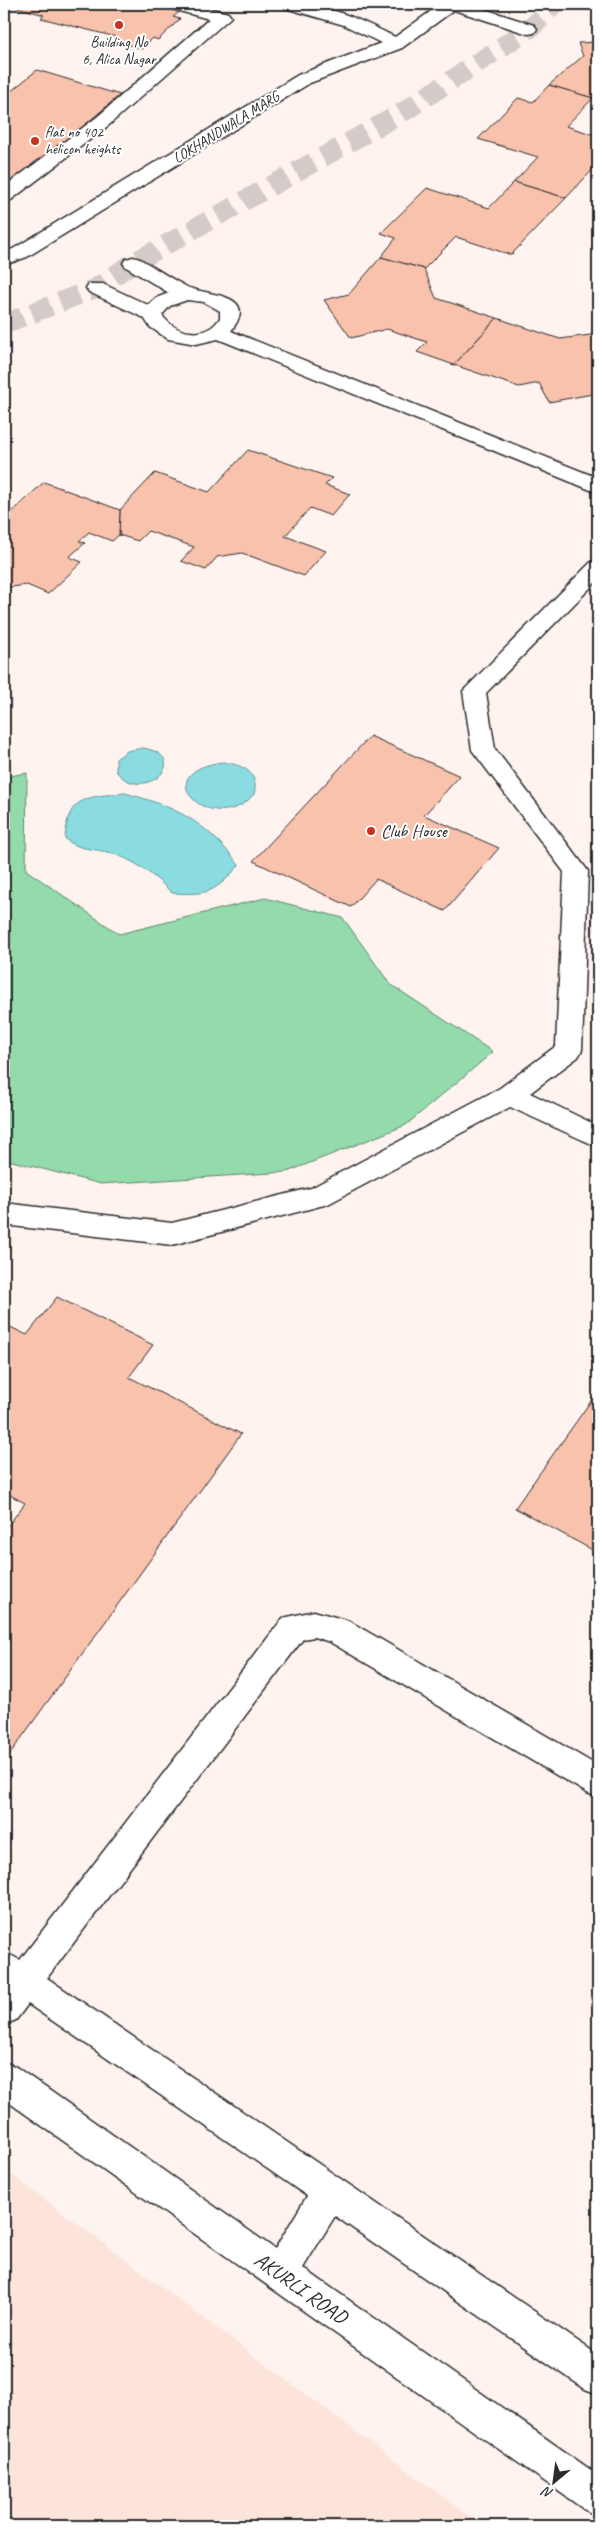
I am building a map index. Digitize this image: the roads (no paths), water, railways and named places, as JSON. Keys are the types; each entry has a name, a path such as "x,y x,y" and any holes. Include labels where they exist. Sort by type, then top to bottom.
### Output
{"street":[{"path":"4,196 103,121 222,17 174,4"},
{"path":"291,4 329,10 396,44"},
{"path":"452,4 528,29"},
{"name":"LOKHANDWALA MARG","path":"4,259 20,253 304,79 396,44 452,4"},
{"path":"133,263 185,294"},
{"path":"96,288 151,314 161,329 176,336 194,338 217,332 230,320 226,306 209,296 185,294 163,302 151,314"},
{"path":"217,332 598,486"},
{"path":"4,1214 27,1215 172,1234 318,1197 509,1095 569,1050 576,871 484,750 474,691 598,568"},
{"path":"509,1095 598,1137"},
{"path":"4,2009 14,1975 294,1627 314,1624 338,1631 598,1783"},
{"path":"14,1975 598,2376"},
{"name":"AKURLI ROAD","path":"4,2079 598,2497"},
{"path":"280,2274 329,2192"}],"water":[{"path":"143,748 158,753 165,760 165,768 159,776 150,781 139,783 127,780 116,771 116,759 127,751"},
{"path":"222,762 247,770 254,780 255,786 254,794 238,807 222,810 206,807 194,800 187,789 188,778 199,768"},
{"path":"125,793 160,804 189,818 215,838 239,865 217,887 210,890 194,893 172,893 150,873 133,862 115,854 80,847 65,839 70,814 75,806 90,798"}],"tunnel":[{"path":"4,324 96,288 133,263 400,114 532,27 555,4"}],"place":[{"name":"Building No 6, Alica Nagar","path":"119,25"},
{"name":"flat no 402 helicon heights","path":"35,141"},
{"name":"Club House","path":"371,831"}]}
